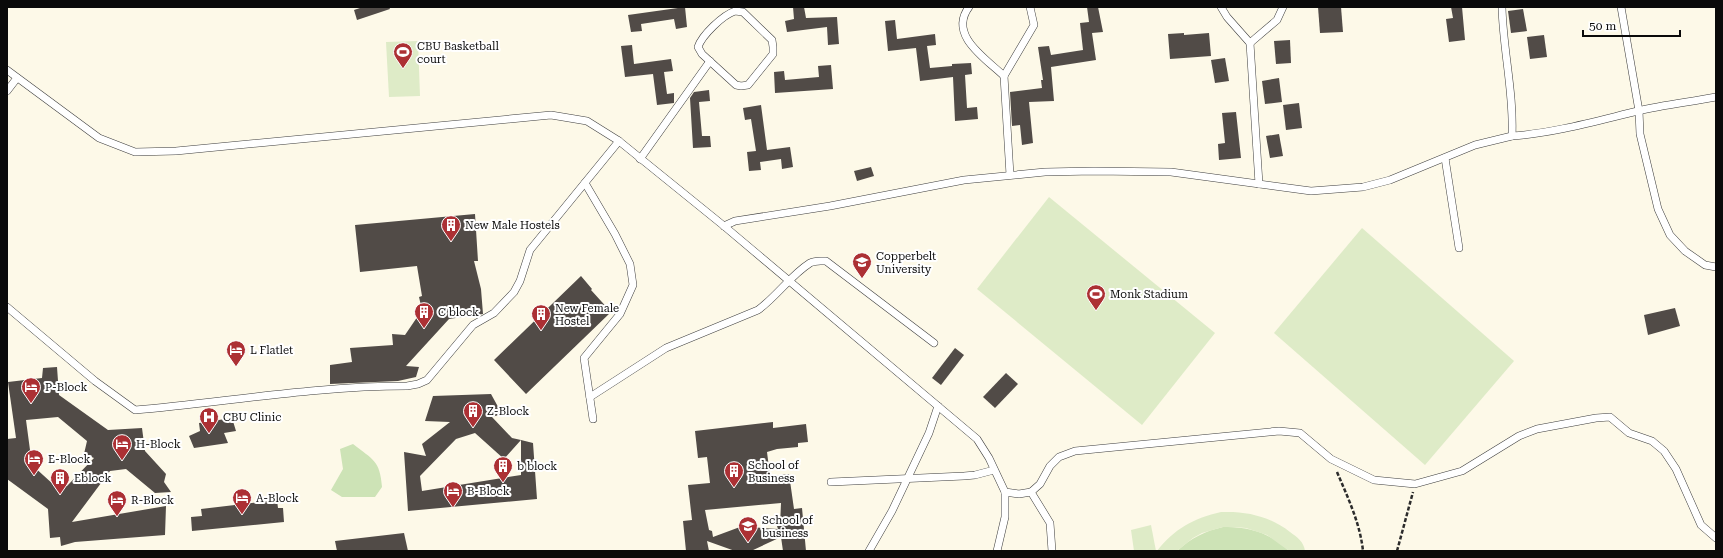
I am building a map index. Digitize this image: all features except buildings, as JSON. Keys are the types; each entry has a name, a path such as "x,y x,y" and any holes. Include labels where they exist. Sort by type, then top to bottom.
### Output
{"lane":[{"path":"969,7 963,15 962,28 967,41 1004,76"},
{"path":"1010,175 1004,76 1034,25 1030,7"},
{"path":"1221,7 1227,17 1250,43 1260,184"},
{"path":"1250,43 1277,20 1283,7"},
{"path":"1502,7 1503,30 1513,116 1512,136"},
{"path":"1621,7 1639,111 1640,134 1658,209 1670,235 1685,251 1704,265 1716,267"},
{"path":"735,11 743,12 772,40 773,54 748,85 736,85 710,61 702,54 698,47 701,39 728,13 735,11"},
{"path":"640,159 710,61"},
{"path":"7,70 99,138 135,152 184,151 551,115 587,121 619,142 724,226 977,439 1005,492 1005,517 997,551"},
{"path":"7,91 17,78"},
{"path":"724,226 736,221 830,206 964,180 1010,175 1094,171 1171,172 1311,191 1363,187 1390,180 1475,145 1512,136 1529,135 1604,120 1639,111 1716,97"},
{"path":"7,307 95,380 135,410 327,389 407,386 418,384 427,380 473,325 494,312 514,292 520,281 530,250 619,142"},
{"path":"1445,158 1459,248"},
{"path":"585,183 615,234 630,264 633,284 620,314 584,358 593,419"},
{"path":"590,397 666,348 758,310 770,301 810,263 818,260 826,261 934,343"},
{"path":"869,551 892,511 929,433 938,406"},
{"path":"1005,492 1019,494 1032,492 1040,484 1050,466 1059,457 1075,451 1279,430 1300,434 1331,459 1374,480 1415,484 1462,472 1519,436 1537,429 1596,418 1610,417 1629,433 1652,441 1664,451 1676,470 1701,525 1716,538"},
{"path":"831,482 976,475 994,470"},
{"path":"1032,492 1050,523 1052,551"}],"path":[{"path":"1331,459 1352,508 1361,534 1363,551"},
{"path":"1397,551 1415,484"}],"green space":[{"name":"CBU Basketball court","path":"418,41 420,96 389,97 386,42"},
{"name":"Monk Stadium","path":"1049,197 1215,333 1142,425 977,289"},
{"path":"1362,228 1514,361 1425,465 1274,333"},
{"path":"353,444 374,461 377,466 382,487 375,497 342,497 331,490 343,469 340,449"},
{"path":"1221,512 1240,512 1266,518 1298,538 1302,542 1305,551 1289,551 1267,535 1246,528 1223,527 1202,533 1193,538 1177,551 1157,551 1170,536 1193,521"},
{"path":"1151,525 1156,551 1134,551 1131,530"},
{"path":"1223,527 1250,529 1259,532 1275,540 1289,551 1177,551 1198,536"}],"place":[{"name":"CBU Basketball court","path":"403,69"},
{"name":"New Male Hostels","path":"451,242"},
{"name":"Copperbelt University","path":"862,279"},
{"name":"Monk Stadium","path":"1096,311"},
{"name":"C block","path":"424,329"},
{"name":"New Female Hostel","path":"541,331"},
{"name":"L Flatlet","path":"236,367"},
{"name":"P-Block","path":"31,404"},
{"name":"Z-Block","path":"473,428"},
{"name":"CBU Clinic","path":"209,434"},
{"name":"H-Block","path":"122,461"},
{"name":"E-Block","path":"34,476"},
{"name":"b block","path":"503,483"},
{"name":"School of Business","path":"734,488"},
{"name":"Eblock","path":"60,495"},
{"name":"B-Block","path":"453,508"},
{"name":"A-Block","path":"242,515"},
{"name":"R-Block","path":"117,517"},
{"name":"School of business","path":"748,543"}]}
